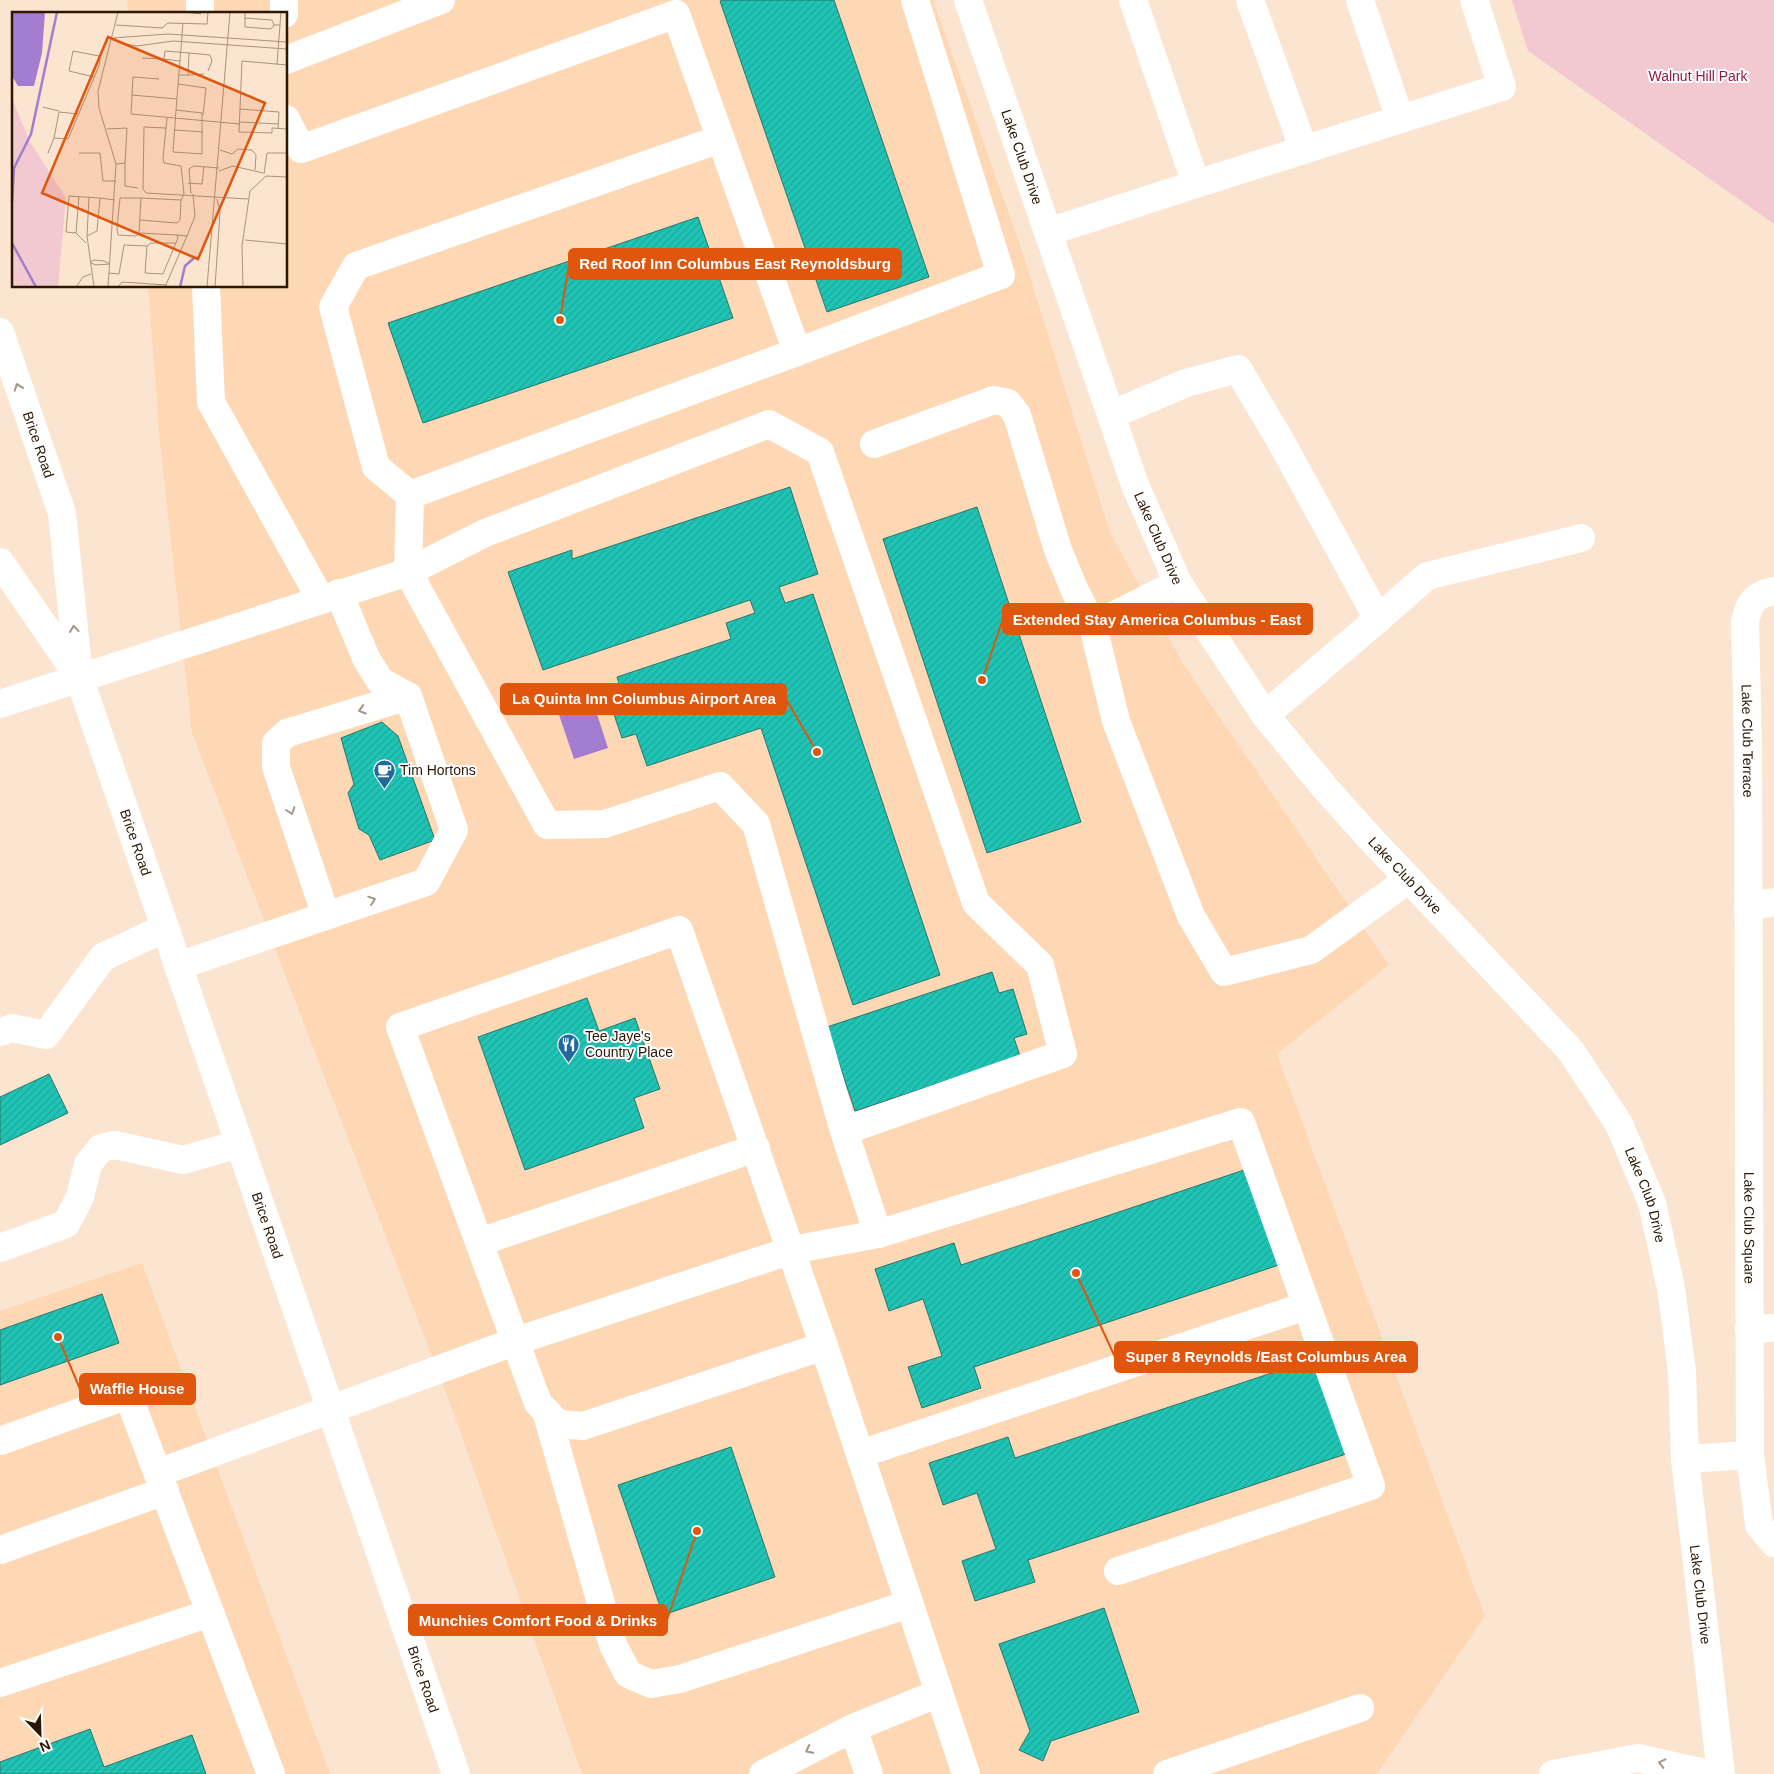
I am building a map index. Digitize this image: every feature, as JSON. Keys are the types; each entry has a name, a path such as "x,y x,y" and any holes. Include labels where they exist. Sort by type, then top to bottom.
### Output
{"street":[{"path":"288,59 441,0"},
{"path":"410,495 1001,275 914,0"},
{"name":"Lake Club Drive","path":"968,0 1135,485 1178,583 1265,715 1325,788 1571,1051 1619,1124 1652,1202 1671,1288 1682,1372 1685,1459 1720,1774"},
{"path":"1133,0 1196,184"},
{"path":"1250,0 1304,150"},
{"path":"1360,0 1400,119"},
{"path":"1048,232 1502,86 1474,0"},
{"path":"288,127 294,151 678,7 720,139 797,352"},
{"path":"410,495 376,467 333,307 356,266 720,139"},
{"path":"178,966 426,882 454,830 408,696 380,681 211,402 206,288"},
{"name":"Brice Road","path":"0,332 62,513 79,677 456,1774"},
{"path":"1111,415 1186,383 1238,369 1280,440 1378,619"},
{"path":"874,444 994,400 1008,403 1017,415 1058,550 1093,626 1116,721 1123,740 1191,916 1224,972 1310,950 1409,880"},
{"path":"0,704 408,572 485,533 769,424 820,452 976,903 1040,965 1064,1054 844,1131"},
{"path":"410,495 408,572 547,825 606,824 720,786 756,824 844,1131 878,1234"},
{"path":"1265,715 1427,576 1581,538"},
{"name":"Brice Road","path":"0,562 79,677"},
{"path":"1093,626 1178,583"},
{"name":"Lake Club Terrace","path":"1749,1128 1761,904 1748,745 1745,622 1748,607 1757,596 1774,591"},
{"path":"326,916 276,767 276,743 287,733 408,696"},
{"path":"0,1032 12,1028 46,1035 102,957 166,928"},
{"path":"824,1346 583,1426 558,1424 538,1403 400,1027 679,930 792,1250 824,1346 860,1454 909,1604 966,1774"},
{"path":"0,1550 331,1409 516,1341 792,1250 878,1234 1241,1122 1370,1486 1118,1571"},
{"name":"Lake Club Square","path":"1749,1128 1762,1328 1750,1455 1759,1525 1774,1543"},
{"path":"0,1248 66,1224 80,1197 88,1164 102,1148 115,1145 183,1160 240,1144"},
{"path":"480,1242 756,1148"},
{"path":"860,1454 1306,1306"},
{"path":"0,1441 128,1395 271,1774"},
{"path":"546,1411 613,1645 628,1674 651,1684 680,1678 909,1604"},
{"path":"1685,1459 1750,1455"},
{"path":"0,1683 210,1612"},
{"path":"763,1774 853,1728 939,1693"},
{"path":"1167,1774 1360,1708"},
{"path":"853,1728 869,1774"},
{"path":"1553,1774 1638,1758 1709,1774"}],"shaded area":[{"path":"127,0 933,0 1020,245 1110,533 1184,665 1389,965 1277,1054 1485,1616 1377,1774 582,1774 451,1406 192,733 160,444 148,288 288,288 288,12 128,12"},
{"path":"587,683 608,748 574,759 552,694"},
{"path":"142,1263 330,1774 0,1774 0,1311"}],"green space":[{"name":"Walnut Hill Park","path":"1512,0 1774,0 1774,224 1528,51"}],"building":[{"path":"834,0 929,277 827,312 720,1"},
{"path":"698,217 733,318 423,423 388,323"},
{"path":"790,487 818,574 779,587 785,603 813,594 940,975 853,1005 761,728 647,766 636,734 622,738 607,694 621,690 617,677 731,639 726,623 755,613 750,600 543,670 508,572 572,550 572,559"},
{"path":"977,507 1081,822 987,853 883,539"},
{"name":"Tim Hortons","path":"382,722 398,736 435,840 380,860 369,835 359,829 348,793 354,784 341,738"},
{"path":"992,972 999,993 1013,989 1027,1034 1014,1038 1020,1056 855,1111 827,1027"},
{"name":"Tee Jaye's Country Place","path":"587,998 599,1031 635,1018 660,1089 634,1098 644,1128 525,1170 478,1037"},
{"path":"49,1074 68,1113 0,1145 0,1097"},
{"path":"1250,1168 1282,1264 974,1367 981,1388 922,1408 908,1367 942,1356 923,1299 889,1311 875,1269 954,1243 961,1265"},
{"path":"102,1294 119,1343 0,1385 0,1330"},
{"path":"1320,1357 1352,1452 1028,1560 1035,1582 975,1601 962,1561 996,1549 977,1493 943,1505 929,1463 1008,1437 1015,1458"},
{"path":"731,1447 775,1577 663,1615 618,1485"},
{"path":"1104,1608 1139,1712 1051,1741 1043,1761 1019,1750 1030,1731 999,1644"},
{"path":"90,1729 104,1767 192,1735 206,1774 0,1774 0,1762"}],"place":[{"name":"Red Roof Inn Columbus East Reynoldsburg","path":"560,320"},
{"name":"Extended Stay America Columbus - East","path":"982,680"},
{"name":"La Quinta Inn Columbus Airport Area","path":"817,752"},
{"name":"Tim Hortons","path":"384,789"},
{"name":"Tee Jaye's Country Place","path":"569,1063"},
{"name":"Super 8 Reynolds /East Columbus Area","path":"1076,1273"},
{"name":"Waffle House","path":"58,1337"},
{"name":"Munchies Comfort Food & Drinks","path":"697,1531"}]}
